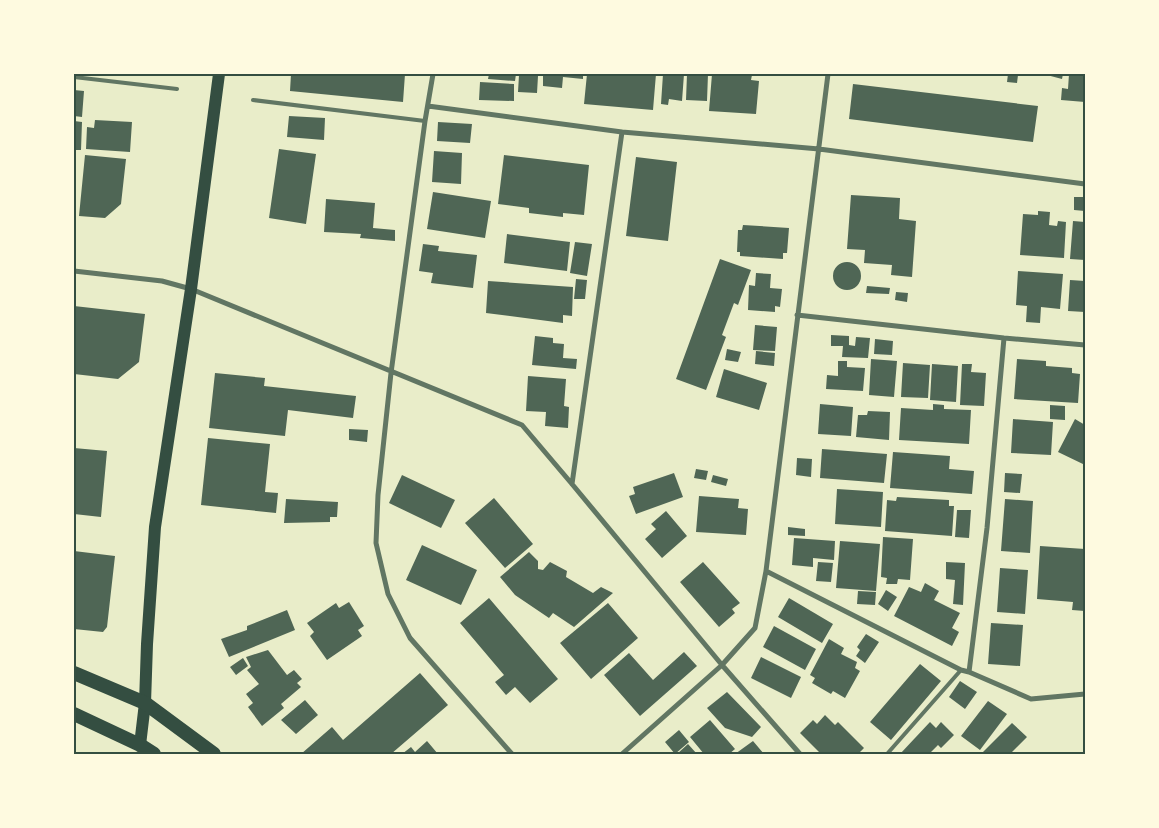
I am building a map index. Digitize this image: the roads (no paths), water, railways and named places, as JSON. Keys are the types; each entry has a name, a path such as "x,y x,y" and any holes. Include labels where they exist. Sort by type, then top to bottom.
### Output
{"highway":[{"path":"74,673 145,703 214,754"},
{"path":"74,714 140,745 154,754"}],"main road":[{"path":"140,745 145,703 155,528 191,289 218,74"}],"street":[{"path":"433,74 424,121 391,373 378,495 376,543 388,594 410,638 512,754"},
{"path":"622,754 722,665 755,628 766,571 828,74"},
{"path":"428,106 622,132 820,149 1085,184"},
{"path":"572,484 622,132"},
{"path":"74,270 162,281 191,289 522,426 798,754"},
{"path":"798,314 1004,338 1085,345"},
{"path":"969,672 987,528 1004,338"},
{"path":"766,571 961,670 1031,699 1085,694"}],"lane":[{"path":"74,77 177,89"},
{"path":"253,100 424,121"},
{"path":"887,754 961,670"}]}
